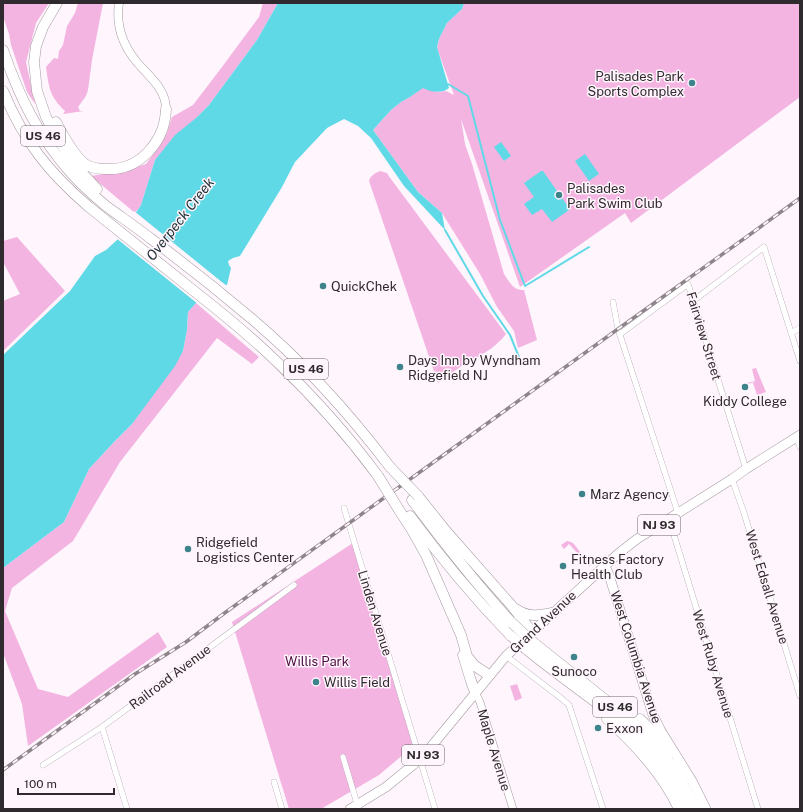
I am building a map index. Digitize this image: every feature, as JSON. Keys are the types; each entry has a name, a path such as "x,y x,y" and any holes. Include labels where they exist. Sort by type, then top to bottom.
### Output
{"highway":[{"path":"57,3 38,40 34,59 37,91 46,117 69,157 109,204"},
{"name":"US 46","path":"3,50 20,95 31,116 56,155 71,173 91,193 109,204 266,331 314,377 349,416 415,498 462,566 530,646 580,690 623,724 644,744 669,775 688,809"},
{"path":"35,74 51,112 63,134 78,157 85,164 92,167 114,169 130,165 141,158 150,150 161,135 166,109"},
{"name":"US 46","path":"3,91 19,126 37,153 66,186 100,216 253,340 300,384 340,428 401,508 496,620 512,636 579,678 632,721 654,742 668,760 678,774 696,809"},
{"path":"3,108 24,141 37,153"},
{"path":"415,498 512,606 532,632"},
{"path":"401,508 422,548 453,616 469,658 475,666 489,675"},
{"path":"512,606 520,612 530,615 537,616 552,613"},
{"path":"453,616 475,692"},
{"path":"579,678 636,716 673,752"},
{"path":"580,690 631,742 651,765 668,788 679,809"}],"main road":[{"path":"119,3 118,19 124,42 134,60 160,89 165,99 166,109"},
{"name":"Grand Avenue","path":"355,808 392,783 408,770 420,758 506,656 631,543 798,436"},
{"name":"West Columbia Avenue","path":"605,566 610,575 653,715 661,732 690,778 706,809"}],"street":[{"path":"693,301 764,248 800,361"},
{"name":"Fairview Street","path":"620,334 688,284 746,469"},
{"path":"613,302 620,334 678,513"},
{"path":"791,334 800,328"},
{"path":"798,436 800,447"},
{"name":"West Edsall Avenue","path":"732,479 744,513 800,696"},
{"name":"Linden Avenue","path":"344,508 435,809"},
{"name":"West Ruby Avenue","path":"669,519 758,809"},
{"name":"Railroad Avenue","path":"43,765 102,727 294,585"},
{"path":"506,656 569,705 603,809"},
{"name":"Maple Avenue","path":"475,692 480,702 512,809"},
{"path":"102,727 127,809"},
{"path":"343,757 355,808"},
{"path":"274,782 282,809"}],"green space":[{"path":"3,3 49,3 36,23 26,62 35,104 27,92 11,45 3,16"},
{"path":"78,3 103,3 88,90 86,96 78,107 80,111 84,111 63,114 65,111 56,101 51,91 46,67 54,58 58,59 67,26 75,13"},
{"path":"263,3 278,3 257,40 209,105 155,160 141,205 135,213 91,176 127,170 146,164 167,133 172,117 193,105 259,17"},
{"path":"464,3 800,3 800,97 631,223 625,213 520,287 461,119 465,144 504,274 514,287 524,290 537,340 518,348 514,331 497,307 480,274 442,213 418,192 373,130 391,110 423,87 437,92 446,91 454,95 437,48 439,39 447,23 462,9"},
{"path":"380,171 387,173 506,334 492,348 467,362 438,383 369,181 373,175"},
{"path":"17,237 65,291 3,351 3,301 20,294 3,262 3,241"},
{"path":"196,303 259,357 252,364 217,338 120,462 73,541 12,588 5,611 38,689 68,697 158,632 167,647 28,746 22,704 3,653 3,568 64,522 89,469 132,424 183,351 187,330 188,312"},
{"path":"756,368 766,392 757,395 753,383 755,382 743,385 755,381 752,369"},
{"name":"Willis Park","path":"356,541 414,742 404,754 379,775 321,809 289,809 232,622"},
{"path":"567,541 574,544 590,567 569,544 564,549 561,545"},
{"path":"517,684 522,698 515,701 510,686"}],"water":[{"name":"Overpeck Creek","path":"278,3 464,3 462,9 447,23 439,39 437,47 449,88 436,92 423,88 391,110 373,130 418,192 442,213 445,230 404,186 371,138 358,126 344,119 327,128 295,162 282,187 240,256 228,261 231,268 227,285 220,284 196,303 188,312 187,330 183,351 175,366 132,424 89,469 64,522 3,568 3,355 70,291 95,256 106,250 117,240 141,205 155,160 175,135 209,105 257,40"},
{"path":"501,142 511,156 504,161 494,147"},
{"path":"585,154 599,174 589,181 575,161"},
{"path":"543,171 569,208 569,210 552,222 542,209 532,215 524,204 534,197 524,183"}],"pier":[{"path":"134,211 228,287 221,286 198,304 116,238"}],"waterway":[{"path":"448,84 468,96 500,220 525,286 589,247"},
{"path":"445,230 483,296 510,335 521,362"}],"railway":[{"path":"3,770 135,674 186,642 800,198"}],"place":[{"name":"Palisades Park Sports Complex","path":"692,83"},
{"name":"Palisades Park Swim Club","path":"559,195"},
{"name":"QuickChek","path":"323,286"},
{"name":"Days Inn by Wyndham Ridgefield NJ","path":"400,367"},
{"name":"Kiddy College","path":"745,387"},
{"name":"Marz Agency","path":"582,494"},
{"name":"Ridgefield Logistics Center","path":"188,549"},
{"name":"Fitness Factory Health Club","path":"563,566"},
{"name":"Sunoco","path":"574,657"},
{"name":"Willis Field","path":"316,682"},
{"name":"Exxon","path":"598,728"}]}
